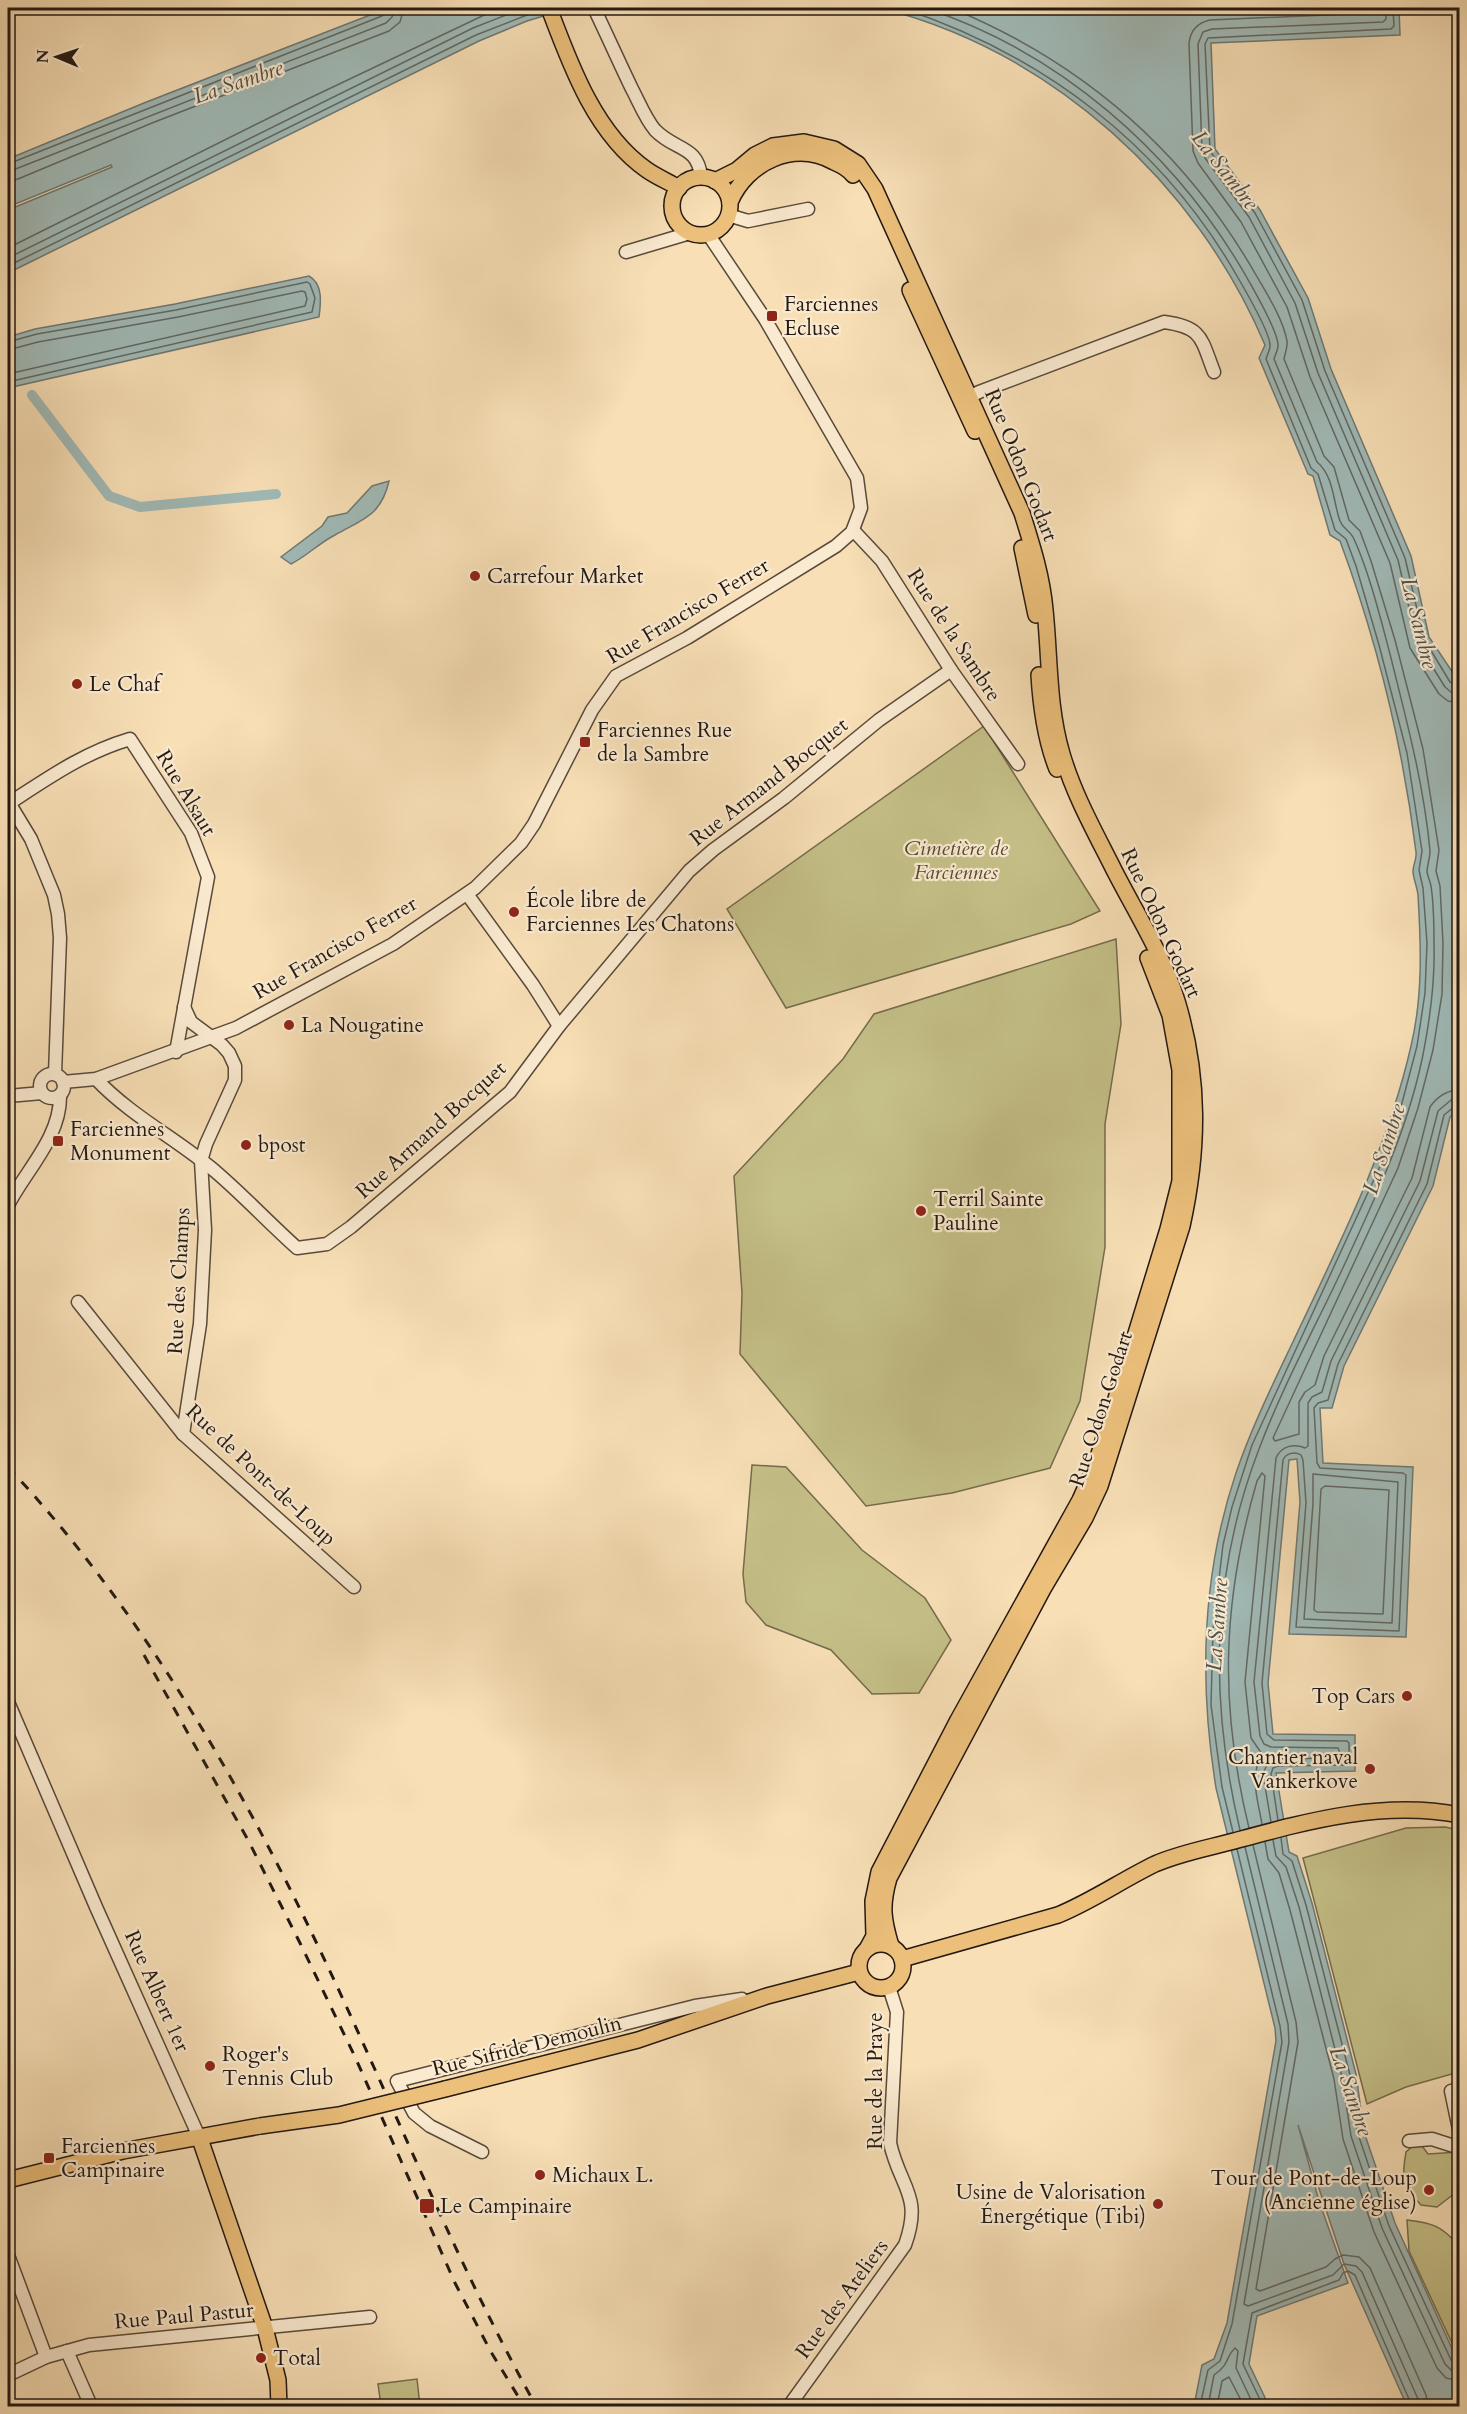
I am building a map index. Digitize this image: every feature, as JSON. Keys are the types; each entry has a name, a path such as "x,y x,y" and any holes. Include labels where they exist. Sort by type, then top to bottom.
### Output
{"main road":[{"path":"549,8 585,93 613,138 647,171 679,188"},
{"name":"Rue Odon Godart","path":"708,179 738,170 755,155 773,146 804,142 834,149 858,164 875,189 966,398 1013,514 1027,564 1036,617 1041,711 1051,754 1074,814 1149,960 1170,1014 1180,1070 1180,1181 1168,1228 1096,1464 1080,1500 958,1720 879,1872 873,1902 874,1936 868,1947"},
{"name":"Rue Odon Godart","path":"729,208 736,188 744,178 766,161 793,152 822,155 849,170 865,192 1022,513 1039,569 1045,610 1053,709 1061,752 1083,808 1177,1000 1188,1044 1195,1091 1196,1139 1182,1226 1100,1486 889,1878 883,1900 883,1921 891,1946"},
{"path":"693,179 708,179 724,188 729,208 722,226 708,234 690,233 683,228 673,213 675,196 679,188 693,179"},
{"path":"902,1959 1058,1915 1158,1863 1312,1820 1382,1809 1437,1811 1460,1815"},
{"path":"883,1944 891,1946 902,1959 902,1973 899,1979 889,1987 869,1986 859,1972 860,1957 868,1947 883,1944"},
{"name":"Rue Sifride Demoulin","path":"8,2180 123,2151 200,2139 260,2126 339,2115 638,2040 767,1996 859,1972"},
{"name":"Rue Albert 1er","path":"200,2139 265,2328 278,2380 279,2406"}],"street":[{"path":"594,8 638,101 654,129 676,146 696,157 708,179"},
{"path":"729,208 748,221 808,209"},
{"path":"626,252 690,233"},
{"path":"708,234 765,319 857,478 861,508 853,530"},
{"path":"966,398 1164,322 1185,325 1199,335 1214,372"},
{"name":"Rue de la Sambre","path":"853,530 882,561 951,670 1018,764"},
{"name":"Rue Francisco Ferrer","path":"8,1096 96,1079 176,1052 247,1023 393,944 467,894 521,843 534,824 592,710 616,676 687,638 836,546 853,530"},
{"name":"Rue Armand Bocquet","path":"96,1079 108,1092 215,1171 297,1248 327,1244 394,1193 510,1092 559,1026 689,871 712,850 784,798 879,720 951,670"},
{"name":"Rue Alsaut","path":"8,803 63,767 106,746 130,739 191,832 208,877 176,1052"},
{"path":"8,803 31,839 54,895 60,938 55,1088 57,1118 52,1133 8,1205"},
{"path":"467,894 533,985 559,1026"},
{"path":"184,1005 191,1022 202,1032 213,1037"},
{"name":"Rue des Champs","path":"183,1434 200,1324 205,1230 201,1161 206,1144 235,1080 235,1066 229,1053 213,1037"},
{"name":"Rue de Pont-de-Loup","path":"78,1302 183,1434 354,1587"},
{"name":"Rue Albert 1er","path":"8,1702 96,1907 200,2139"},
{"name":"Rue de la Praye","path":"889,1987 897,2012 890,2143 893,2159 909,2192 913,2209"},
{"path":"482,2151 430,2126 414,2113 397,2081 695,2006 767,1996"},
{"path":"1455,2090 1460,2134"},
{"path":"1409,2140 1432,2139 1460,2148"},
{"name":"Rue des Ateliers","path":"789,2406 905,2245 912,2226 913,2209"},
{"path":"8,2255 46,2357"},
{"name":"Rue Paul Pastur","path":"8,2374 46,2357 90,2345 370,2317"},
{"path":"67,2351 91,2406"}],"green space":[{"name":"Cimetière de Farciennes","path":"984,726 1100,911 1071,924 786,1008 727,909"},
{"name":"Terril Sainte Pauline","path":"1116,939 1121,1024 1105,1124 1105,1247 1080,1401 1050,1468 952,1493 866,1506 740,1354 742,1293 734,1176 843,1059 874,1014"},
{"path":"752,1465 786,1467 862,1550 925,1598 951,1640 919,1693 872,1694 831,1650 766,1625 746,1602 743,1574"},
{"path":"1445,1827 1459,1830 1459,2072 1406,2087 1367,2104 1303,1858 1406,1828"},
{"path":"1413,2146 1422,2146 1428,2154 1459,2152 1459,2190 1437,2207 1421,2205 1405,2182 1406,2152"},
{"path":"1407,2220 1442,2230 1459,2246 1459,2358 1409,2251"},
{"path":"417,2379 420,2406 381,2406 378,2384"}],"water":[{"name":"La Sambre","path":"388,8 570,8 527,21 479,41 8,273 8,210 112,167 111,165 8,207 8,159 144,103"},
{"name":"La Sambre","path":"881,8 1399,8 1400,35 1211,43 1215,149 1260,210 1308,298 1331,369 1411,556 1429,637 1459,682 1459,1111 1450,1117 1433,1186 1344,1366 1332,1408 1320,1408 1323,1463 1413,1467 1406,1637 1289,1634 1300,1502 1297,1459 1289,1460 1268,1683 1273,1734 1355,1735 1355,1771 1276,1773 1289,1852 1297,1856 1312,1903 1356,2074 1364,2132 1395,2223 1459,2364 1459,2406 1407,2406 1344,2264 1298,2125 1319,2201 1348,2283 1257,2316 1249,2364 1269,2406 1194,2406 1202,2365 1214,2359 1227,2323 1276,2041 1275,2028 1216,1788 1207,1709 1207,1629 1210,1589 1216,1550 1236,1473 1262,1409 1375,1162 1401,1085 1415,1027 1420,952 1418,895 1413,871 1416,852 1404,773 1387,695 1366,617 1340,541 1330,535 1313,476 1308,474 1259,358 1265,345 1236,286 1200,230 1158,178 1111,132 1059,91 1003,56 944,28"},
{"path":"309,276 314,279 319,289 319,317 8,388 8,337 35,329 175,304"},
{"path":"389,481 381,502 370,515 329,538 291,564 281,557 322,526 328,517 347,513 372,486"}],"waterway":[{"path":"32,395 109,496 140,507 276,494"}],"railway":[{"path":"8,1467 94,1569 133,1623 171,1678 239,1793 301,1911 473,2284 536,2406"},
{"path":"144,1655 248,1840 356,2059 455,2283 491,2352 524,2406"}],"place":[{"name":"Farciennes Ecluse","path":"772,316"},
{"name":"Carrefour Market","path":"475,576"},
{"name":"Le Chaf","path":"77,684"},
{"name":"Farciennes Rue de la Sambre","path":"585,742"},
{"name":"École libre de Farciennes Les Chatons","path":"514,912"},
{"name":"La Nougatine","path":"289,1025"},
{"name":"Farciennes Monument","path":"58,1141"},
{"name":"bpost","path":"246,1145"},
{"name":"Terril Sainte Pauline","path":"921,1211"},
{"name":"Top Cars","path":"1407,1696"},
{"name":"Chantier naval Vankerkove","path":"1370,1769"},
{"name":"Roger's Tennis Club","path":"210,2066"},
{"name":"Farciennes Campinaire","path":"49,2158"},
{"name":"Michaux L.","path":"540,2175"},
{"name":"Tour de Pont-de-Loup (Ancienne église)","path":"1429,2190"},
{"name":"Usine de Valorisation Énergétique (Tibi)","path":"1158,2204"},
{"name":"Le Campinaire","path":"427,2206"},
{"name":"Total","path":"261,2358"}]}
